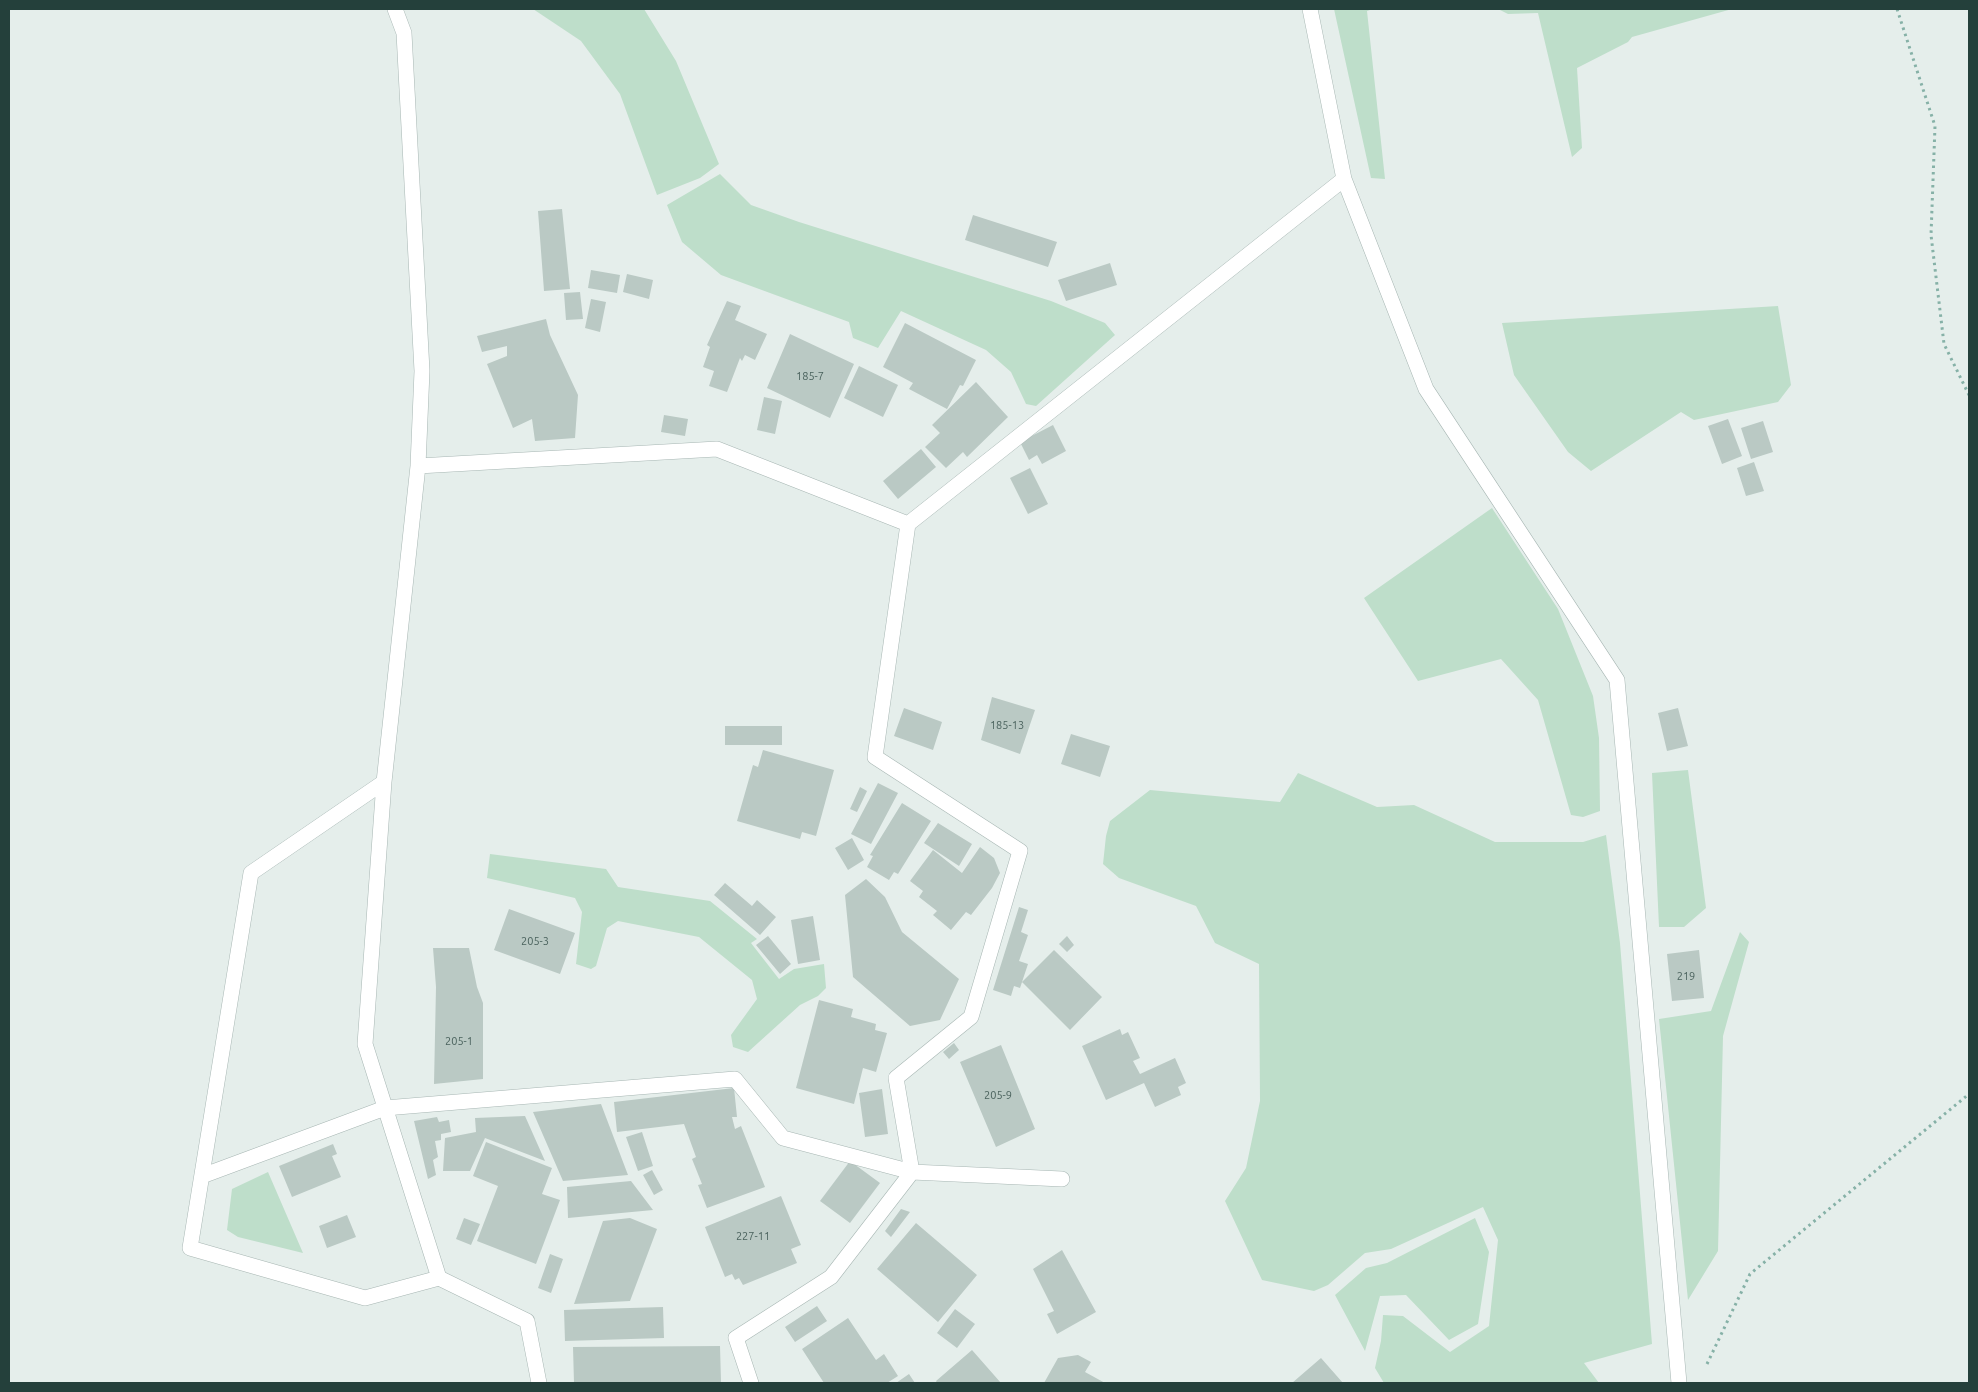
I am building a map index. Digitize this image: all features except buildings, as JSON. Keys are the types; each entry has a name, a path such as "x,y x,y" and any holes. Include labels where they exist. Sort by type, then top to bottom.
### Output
{"street":[{"path":"395,9 404,33 422,371 418,466 384,782 365,1044 439,1278"},
{"path":"1310,9 1344,180 1426,389 1617,680 1679,1380"},
{"path":"751,1383 736,1338 831,1277 912,1172 896,1078 971,1017 1020,851 875,757 908,524 1344,180"},
{"path":"418,466 717,449 908,524"},
{"path":"384,782 250,873 190,1248 364,1298 439,1278 528,1321 539,1383"},
{"path":"202,1176 385,1108 735,1080 783,1138 912,1172 1062,1179"}],"path":[{"path":"1897,9 1935,126 1931,235 1944,344 1969,395"},
{"path":"1679,1380 1704,1371 1750,1274 1969,1094"}],"green space":[{"path":"533,9 644,9 676,61 719,164 700,178 657,195 620,94 581,41"},
{"path":"1334,9 1373,9 1367,11 1385,179 1371,178"},
{"path":"1498,9 1732,9 1632,37 1628,42 1577,68 1582,148 1572,157 1538,13 1508,14"},
{"path":"720,174 751,205 799,222 1051,301 1105,323 1115,335 1036,406 1026,404 1011,372 986,350 901,311 878,348 853,338 849,322 721,275 682,242 667,205"},
{"path":"1778,306 1791,385 1778,402 1694,420 1681,412 1591,471 1568,452 1514,375 1502,323"},
{"path":"1492,508 1558,609 1593,696 1599,738 1600,811 1583,817 1571,815 1538,700 1501,659 1418,681 1364,598"},
{"path":"1688,770 1706,908 1684,927 1659,927 1652,773"},
{"path":"1298,773 1377,807 1414,805 1495,842 1583,842 1606,835 1620,943 1652,1344 1584,1363 1599,1383 1384,1383 1375,1368 1381,1341 1383,1315 1403,1316 1450,1352 1489,1326 1498,1240 1483,1207 1391,1249 1365,1253 1328,1285 1314,1291 1262,1280 1225,1201 1246,1168 1260,1101 1259,964 1215,943 1196,906 1119,878 1103,864 1106,836 1110,821 1150,790 1280,802"},
{"path":"490,854 606,869 618,887 710,901 757,939 751,943 779,979 794,969 824,964 826,988 818,996 800,1005 748,1052 733,1047 731,1035 757,999 752,980 699,937 618,921 607,928 596,966 591,969 576,964 582,912 575,898 487,878"},
{"path":"1740,932 1749,942 1723,1036 1718,1251 1688,1300 1659,1019 1711,1011"},
{"path":"268,1172 303,1253 238,1237 227,1230 232,1189"},
{"path":"1475,1218 1489,1252 1478,1324 1449,1340 1406,1295 1380,1296 1365,1351 1335,1295 1366,1268 1387,1263"}]}
